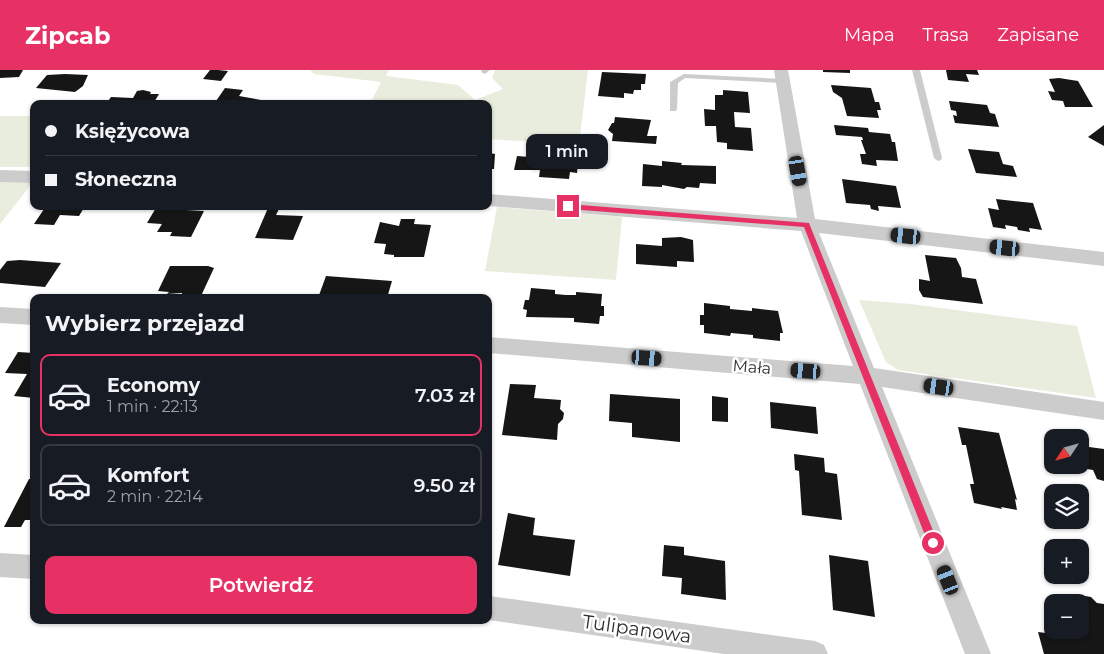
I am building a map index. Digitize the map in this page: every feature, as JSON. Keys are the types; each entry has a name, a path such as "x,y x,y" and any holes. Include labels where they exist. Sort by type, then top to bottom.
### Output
{"street":[{"path":"782,76 807,225 978,654"},
{"path":"0,176 30,177"},
{"path":"492,200 807,225 1104,259"},
{"path":"0,314 30,317"},
{"name":"Mała","path":"492,346 866,376 1104,411"},
{"path":"0,565 30,567"},
{"name":"Tulipanowa","path":"492,608 815,654"}],"lane":[{"path":"916,70 938,158"},
{"path":"672,109 674,82 684,76 782,76"}],"green space":[{"path":"310,70 389,70 386,76 458,85 475,100 372,100 381,82 314,74"},
{"path":"495,70 588,70 579,145 492,139 492,100 475,100 503,89 492,78"},
{"path":"0,116 30,116 30,167 0,167"},
{"path":"0,181 30,182 30,186 0,224"},
{"path":"497,207 622,217 616,280 485,271"},
{"path":"859,300 911,304 1077,326 1096,398 898,370 886,362"}],"building":[{"path":"0,70 23,70 19,77 0,78"},
{"path":"210,70 228,71 221,81 203,79"},
{"path":"823,70 850,70 850,73 823,72"},
{"path":"946,70 977,70 979,75 966,74 969,82 948,80"},
{"path":"602,72 646,74 645,84 641,84 641,90 634,90 633,94 624,93 624,98 598,96"},
{"path":"47,75 88,75 83,86 75,92 36,88"},
{"path":"1059,78 1078,81 1093,107 1065,107 1063,101 1052,100 1048,91 1055,92 1049,79"},
{"path":"831,85 871,88 875,102 879,102 881,110 877,110 879,118 847,116 842,98 833,92"},
{"path":"225,88 243,90 239,96 261,100 217,100"},
{"path":"143,90 151,92 150,94 159,94 155,100 109,100 111,97 133,98 137,91"},
{"path":"723,90 748,92 750,113 734,112 735,127 751,128 753,151 727,149 727,143 717,142 716,126 705,126 704,109 715,110 715,95 723,95"},
{"path":"949,101 987,105 990,113 995,114 999,127 955,123 953,115 957,116 956,111 951,110"},
{"path":"615,117 651,120 647,136 657,136 656,144 612,141 613,134 608,130 612,123 614,123"},
{"path":"834,125 868,128 869,132 890,134 892,142 895,142 898,161 876,160 877,166 862,164 860,154 866,154 861,140 863,140 862,137 836,135"},
{"path":"1104,125 1104,146 1088,137"},
{"path":"968,149 999,152 1003,164 1013,166 1017,177 976,173"},
{"path":"544,150 573,152 572,161 578,161 577,173 570,172 569,179 539,177 540,170 514,170 517,156 542,158"},
{"path":"492,154 495,154 494,169 492,169"},
{"path":"662,161 682,163 681,165 716,166 716,184 700,183 699,188 687,187 684,189 662,185 662,187 642,186 643,164 662,166"},
{"path":"842,179 896,186 901,208 878,206 879,211 871,209 870,205 846,203"},
{"path":"996,199 1033,203 1042,230 1029,228 1030,232 1005,225 1006,229 993,227 988,208 999,210"},
{"path":"43,210 83,210 79,216 60,215 54,225 34,224"},
{"path":"155,210 204,211 191,237 170,236 172,232 157,232 162,224 147,223"},
{"path":"267,210 278,210 276,215 303,216 293,240 255,238"},
{"path":"401,219 415,219 414,224 431,225 424,257 394,257 394,255 384,254 386,244 374,243 380,222 399,226"},
{"path":"681,237 693,240 694,262 677,261 677,267 636,264 636,244 662,246 662,238"},
{"path":"925,255 956,258 961,268 962,277 976,279 983,304 923,297 919,290 919,279 930,281"},
{"path":"7,261 61,263 45,287 0,283 0,270"},
{"path":"170,266 208,266 214,268 202,294 167,294 169,292 158,291"},
{"path":"326,276 392,281 388,294 319,294"},
{"path":"531,288 555,290 555,294 566,295 576,295 576,292 602,294 601,306 604,306 604,316 600,316 599,324 574,322 574,318 526,317 527,310 523,309 525,300 529,300"},
{"path":"704,303 730,306 730,309 752,311 752,308 778,311 783,333 780,333 780,341 753,338 753,335 731,333 730,336 704,333 704,325 700,325 700,315 704,315"},
{"path":"18,352 30,353 30,398 14,396 27,374 5,373"},
{"path":"510,384 536,385 534,398 561,400 560,409 564,413 563,419 558,424 557,440 502,435"},
{"path":"610,394 680,399 680,442 632,437 632,423 609,421"},
{"path":"712,396 728,398 728,422 712,421"},
{"path":"770,402 816,407 818,434 771,428"},
{"path":"958,427 999,433 1017,500 1015,499 1017,510 974,503 970,484 974,484 966,445 962,445"},
{"path":"1089,447 1104,449 1104,481 1097,479 1093,470 1089,469"},
{"path":"794,454 824,458 825,472 837,474 842,520 802,515 799,471 795,470"},
{"path":"30,479 30,520 25,520 21,527 4,527"},
{"path":"508,513 535,518 533,535 575,540 570,576 498,565"},
{"path":"664,545 684,547 684,555 725,561 726,600 681,594 682,578 662,576"},
{"path":"829,555 868,561 875,617 833,610"},
{"path":"1089,597 1097,603 1104,604 1104,654 1044,654 1038,632 1044,633 1044,639 1089,639"}],"route":[{"path":"568,206 807,225 933,543"}]}
